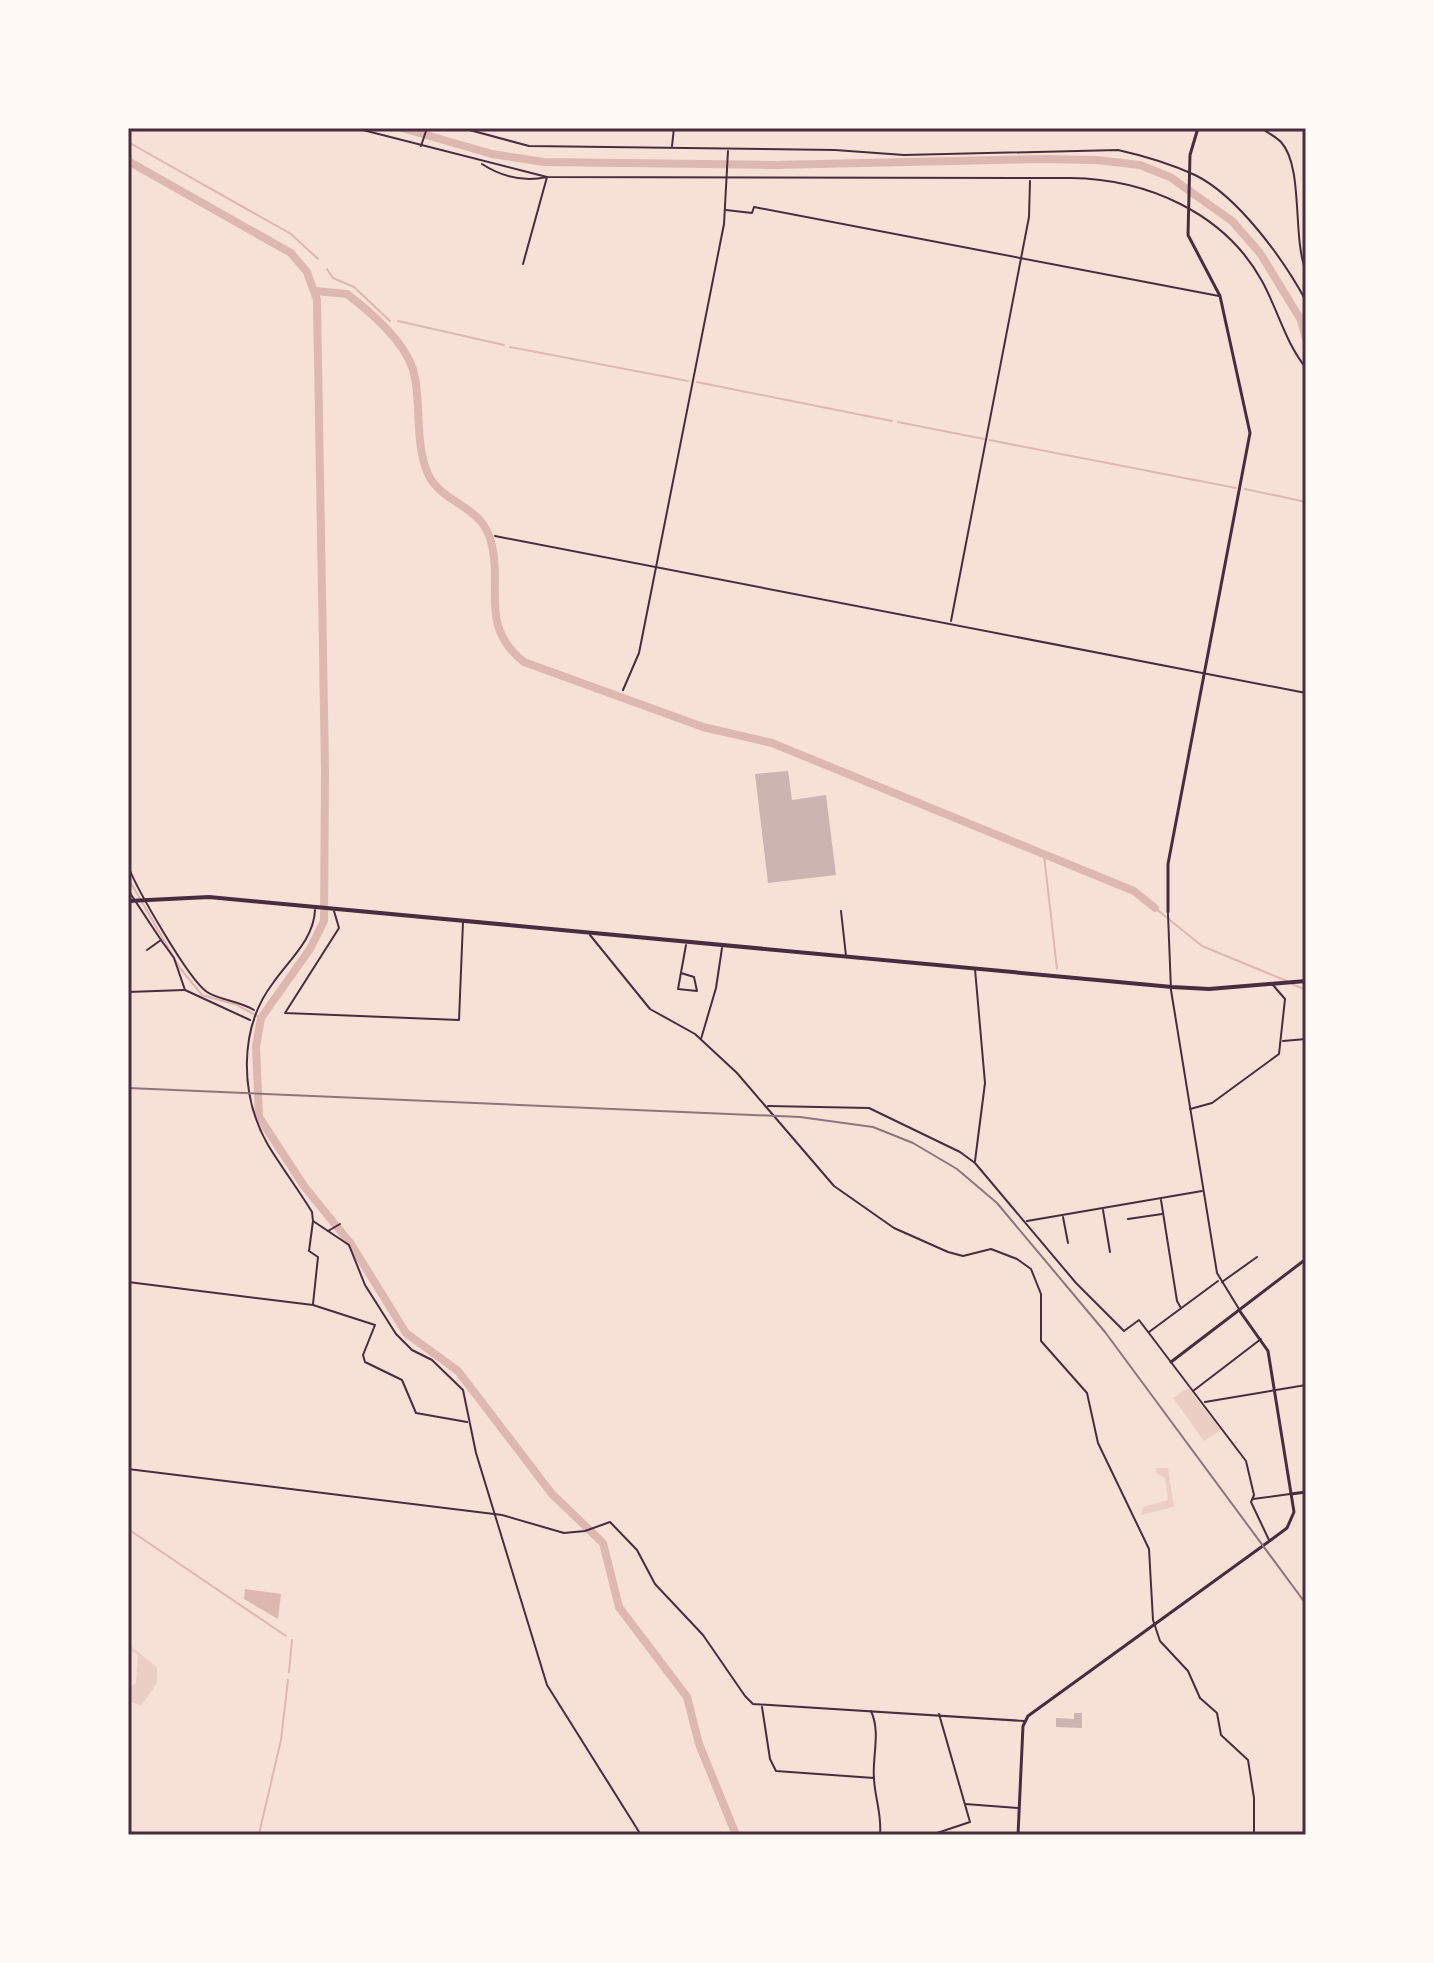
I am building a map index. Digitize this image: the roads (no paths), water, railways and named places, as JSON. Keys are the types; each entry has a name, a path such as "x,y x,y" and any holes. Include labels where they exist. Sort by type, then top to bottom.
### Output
{"highway":[{"path":"132,901 209,897 1172,987 1209,989 1303,981"}],"main road":[{"path":"1168,912 1168,864 1250,433 1220,296 1191,244 1188,208 1190,155 1198,128"},
{"path":"1171,1362 1306,1259"},
{"path":"1018,1835 1024,1721 1269,1541 1292,1520 1291,1494 1268,1351 1239,1310"},
{"path":"1291,1494 1306,1492"}],"street":[{"path":"355,128 480,163 547,177"},
{"path":"421,145 427,128"},
{"path":"462,128 529,146 835,150 904,155 1107,149 1147,157 1210,185 1268,239 1306,301"},
{"path":"672,148 674,128"},
{"path":"1261,128 1285,148 1296,187 1299,249 1306,271"},
{"path":"623,690 639,653 726,210 728,151"},
{"path":"480,163 505,176 532,180 547,177 1030,181 1071,178 1125,182 1188,208 1243,254 1262,281 1294,352 1306,368"},
{"path":"523,264 547,177"},
{"path":"951,623 1021,260 1033,190 1030,181"},
{"path":"726,210 752,213 754,207 1220,296"},
{"path":"495,536 1306,693"},
{"path":"128,866 157,923 195,980 208,993 238,1001 254,1012"},
{"path":"128,890 132,901 174,958 185,990"},
{"path":"313,1305 318,1257 309,1251 312,1212 267,1144 256,1118 249,1093 247,1054 254,1012 312,930 316,909"},
{"path":"332,910 339,928 285,1013 459,1020 463,922"},
{"path":"841,911 847,957"},
{"path":"1168,912 1172,987 1219,1282 1239,1310"},
{"path":"590,935 650,1009 701,1039 767,1106 774,1120 830,1183 894,1228 955,1255 984,1250 1000,1252 1017,1259 1036,1275 1041,1294 1041,1341 1087,1393 1098,1443 1149,1549 1154,1626 1158,1627 1163,1646 1188,1671 1200,1698 1217,1713 1221,1735 1248,1760 1254,1798 1254,1835"},
{"path":"147,950 161,940"},
{"path":"681,973 694,977 697,991 678,989 681,973 687,944"},
{"path":"701,1039 718,980 722,947"},
{"path":"975,969 985,1083 975,1163"},
{"path":"1190,1109 1212,1103 1260,1071 1279,1054 1285,999 1272,984"},
{"path":"128,992 185,990 251,1020"},
{"path":"1282,1041 1306,1039"},
{"path":"767,1106 869,1108 975,1163 1076,1283 1124,1331 1139,1320 1246,1461 1252,1499 1269,1541"},
{"path":"1026,1221 1204,1191"},
{"path":"1161,1198 1177,1301 1181,1308"},
{"path":"1103,1208 1110,1252"},
{"path":"1128,1219 1163,1213"},
{"path":"1063,1215 1068,1243"},
{"path":"313,1221 349,1245 365,1285 396,1334 412,1350 432,1360 463,1390 470,1413 468,1422 547,1685 641,1835"},
{"path":"327,1232 340,1224"},
{"path":"1148,1333 1257,1257"},
{"path":"128,1282 313,1305 375,1325 363,1359 402,1380 413,1410 468,1422"},
{"path":"1193,1391 1261,1339"},
{"path":"1202,1402 1306,1385"},
{"path":"128,1469 497,1515 564,1533 585,1531 601,1523 615,1525 637,1550 655,1584 703,1635 745,1696 762,1705 938,1713 1024,1721"},
{"path":"1252,1499 1291,1494"},
{"path":"762,1705 770,1759 776,1771 874,1778"},
{"path":"871,1710 877,1723 874,1778 881,1811 880,1835"},
{"path":"931,1835 970,1822 938,1713"},
{"path":"964,1804 1018,1808"}],"waterway":[{"path":"402,128 492,154 544,162 774,165 1044,159 1140,165 1170,177 1232,221 1260,253 1301,320 1306,339"},
{"path":"128,142 291,234 318,259"},
{"path":"128,161 291,253 307,272 317,300 325,770 324,921 310,949 261,1018 256,1047 259,1117 304,1186 351,1244 406,1333 458,1371 552,1494 603,1543 619,1607 687,1697 699,1744 736,1835"},
{"path":"327,269 333,278 354,287 390,321"},
{"path":"315,291 347,294 378,320 406,354 415,378 421,451 428,474 441,491 475,516 488,533 493,550 496,617 500,632 524,662 703,727 772,743 1134,891 1155,908"},
{"path":"398,321 504,345"},
{"path":"510,347 688,381"},
{"path":"697,382 892,421"},
{"path":"898,422 984,439"},
{"path":"989,440 1236,488"},
{"path":"1245,489 1306,502"},
{"path":"1044,855 1057,969"},
{"path":"128,878 180,968 202,995 237,1005 261,1018"},
{"path":"1155,908 1202,946 1287,981"},
{"path":"1292,984 1306,990"},
{"path":"128,1529 286,1636"},
{"path":"289,1672 292,1640"},
{"path":"262,1835 259,1834 281,1740 288,1680"}],"railway":[{"path":"128,1088 800,1117 873,1127 913,1143 957,1169 997,1203 1105,1332 1306,1604"}]}
